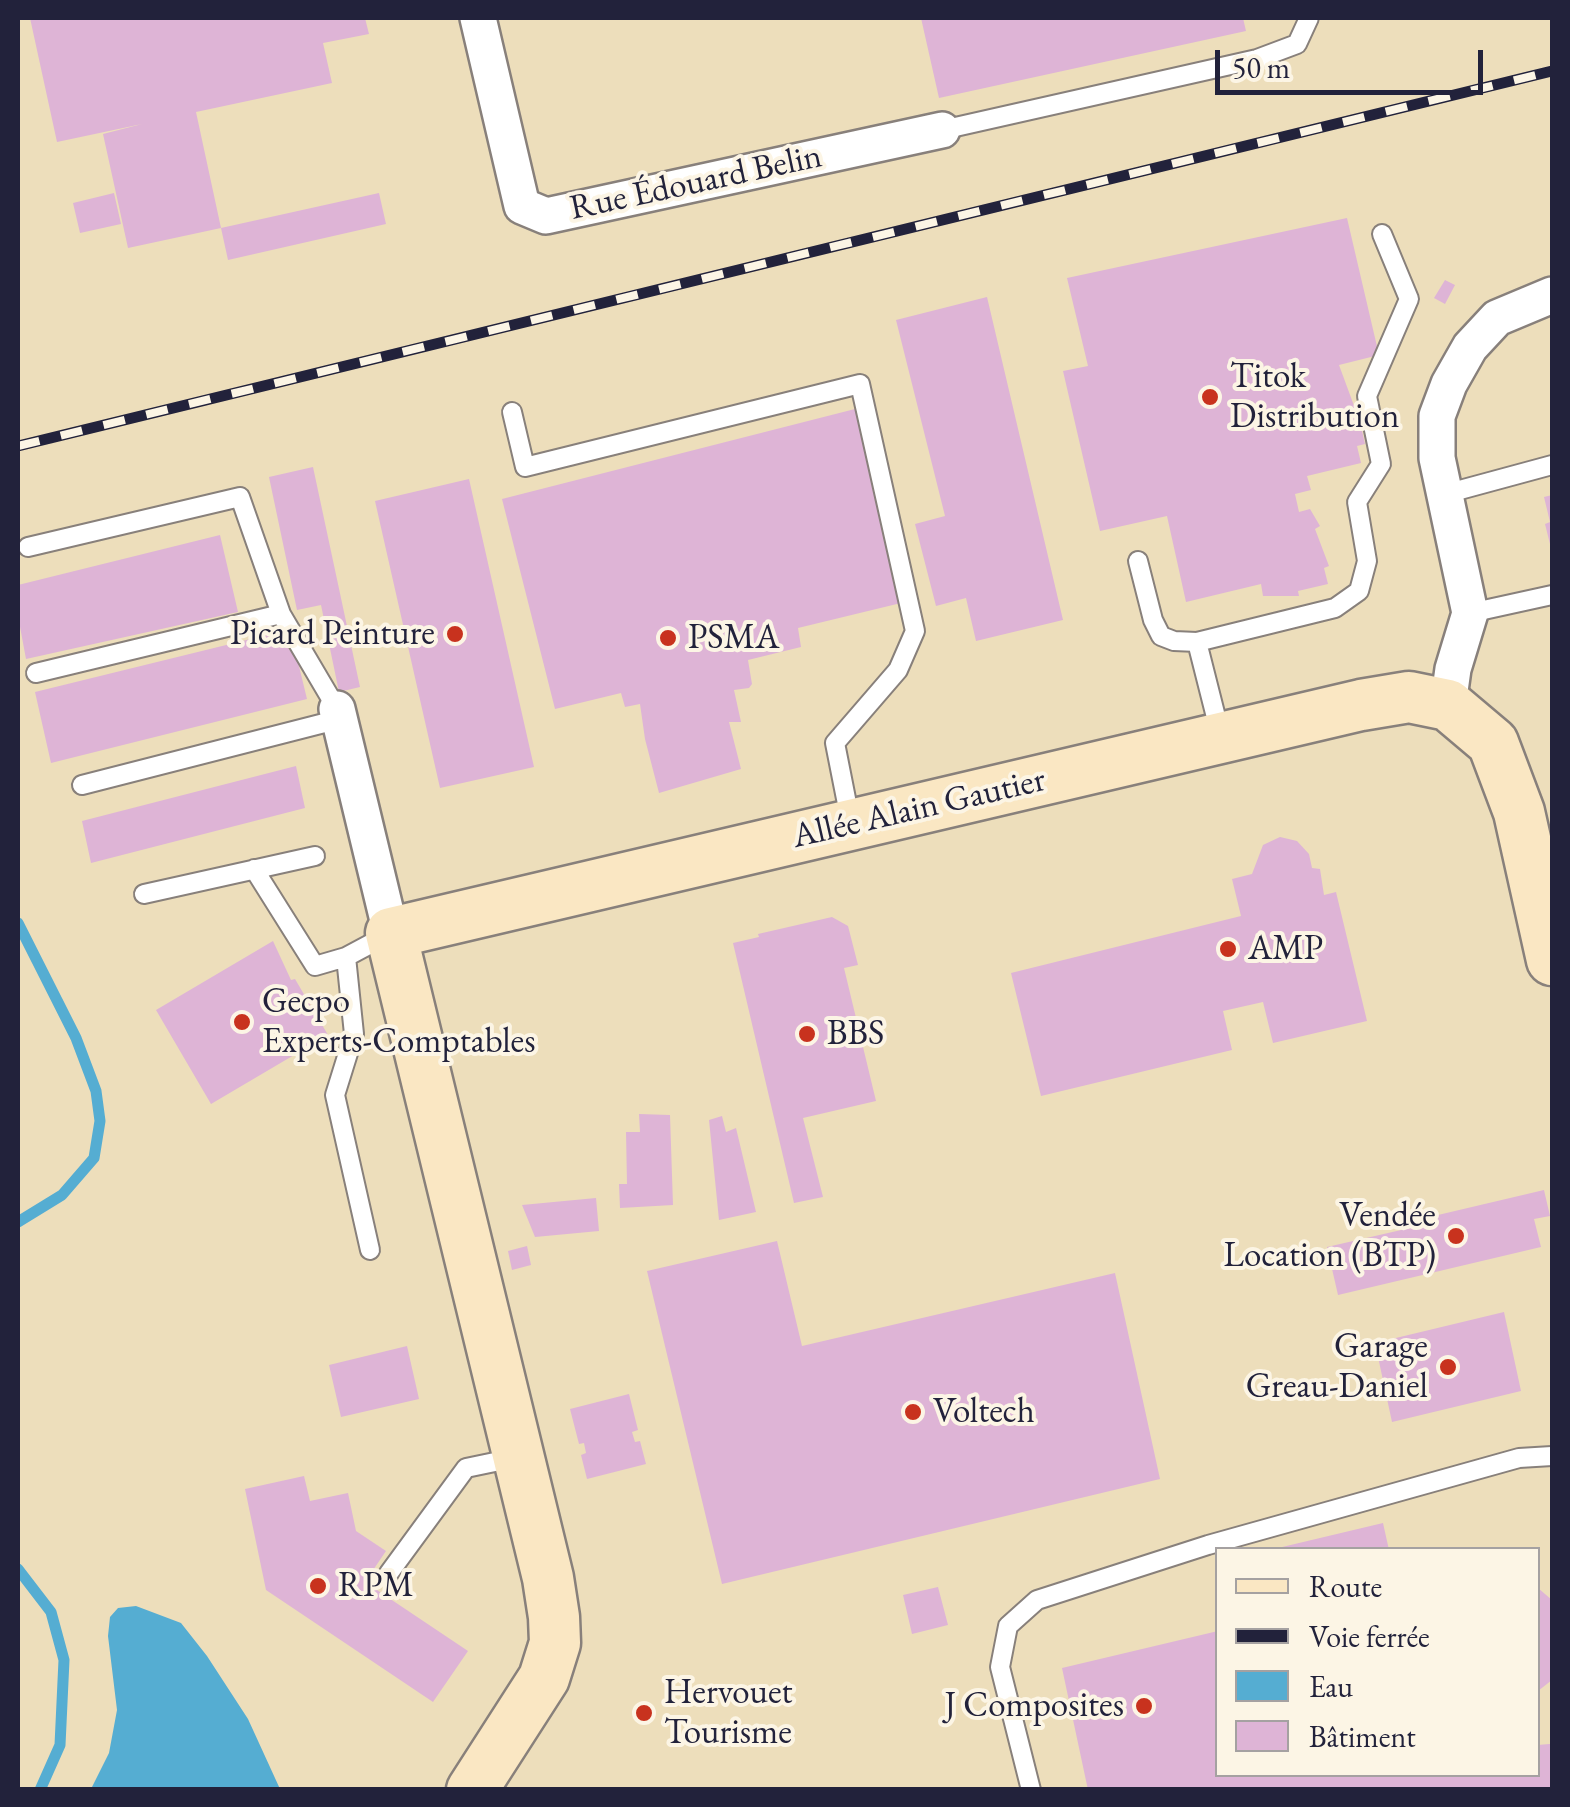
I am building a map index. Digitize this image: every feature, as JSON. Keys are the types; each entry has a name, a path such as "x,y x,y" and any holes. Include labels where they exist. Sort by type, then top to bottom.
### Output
{"street":[{"name":"Rue Édouard Belin","path":"478,18 522,206 546,216 942,130"},
{"path":"1552,295 1497,318 1470,346 1437,416 1437,458 1470,613 1453,668 1448,705 1493,743 1534,852 1552,960"},
{"name":"Allée Alain Gautier","path":"392,933 1361,705 1409,697 1448,705"},
{"path":"338,714 548,1578 554,1617 555,1644 544,1678 472,1790"}],"lane":[{"path":"942,130 1257,59 1297,44 1308,18"},
{"path":"1138,561 1160,636 1174,641 1197,642 1335,608 1360,591 1368,561 1357,502 1381,464 1367,396 1410,299 1382,234"},
{"path":"512,412 525,467 860,384 914,631 898,670 836,743 851,825"},
{"path":"1444,494 1552,465"},
{"path":"28,546 240,497 281,614 338,714 82,785"},
{"path":"1470,613 1552,594"},
{"path":"36,673 281,614"},
{"path":"1197,642 1221,738"},
{"path":"144,894 315,856"},
{"path":"254,869 314,966 346,957 392,933"},
{"path":"346,957 354,1034 335,1095 370,1250"},
{"path":"1030,1790 1000,1667 1008,1626 1038,1600 1208,1545 1520,1458 1552,1456"},
{"path":"389,1573 466,1468 518,1457"}],"water":[{"path":"136,1606 181,1623 207,1656 248,1719 280,1789 91,1789 109,1753 117,1710 108,1636 110,1617 118,1608"}],"building":[{"path":"30,18 365,18 369,34 323,43 332,83 196,112 221,228 128,248 103,134 142,124 57,142"},
{"path":"921,18 1243,18 1246,31 939,98"},
{"path":"114,193 121,224 80,233 73,203"},
{"path":"379,193 386,224 228,260 221,228"},
{"name":"Titok Distribution","path":"1347,218 1379,355 1339,365 1365,444 1357,446 1361,463 1307,476 1311,490 1295,494 1299,512 1310,509 1320,526 1315,529 1329,566 1324,568 1328,584 1298,591 1299,596 1263,596 1261,584 1186,602 1167,516 1100,531 1063,371 1088,366 1067,278"},
{"path":"1445,280 1455,285 1445,304 1434,298"},
{"path":"987,297 1063,620 976,641 966,598 936,606 915,524 945,516 896,320"},
{"name":"PSMA","path":"855,409 901,603 798,628 801,647 748,660 752,684 734,690 741,722 729,722 741,769 659,793 640,704 625,707 621,693 555,709 502,499"},
{"path":"313,467 360,687 339,692 321,605 297,610 269,477"},
{"name":"Picard Peinture","path":"469,479 534,767 440,788 375,501"},
{"path":"1552,495 1552,548 1551,548 1544,497"},
{"path":"220,535 238,612 26,659 18,616 18,585"},
{"path":"275,633 297,658 307,699 51,763 35,692"},
{"path":"296,766 305,808 91,863 82,821"},
{"name":"AMP","path":"1280,837 1297,841 1309,854 1312,868 1320,869 1324,895 1336,892 1367,1021 1273,1043 1263,1002 1223,1011 1232,1050 1041,1096 1011,973 1241,916 1232,879 1252,874 1263,845"},
{"name":"BBS","path":"832,917 848,926 858,965 844,968 876,1101 803,1118 823,1197 794,1203 733,943"},
{"name":"Gecpo Experts-Comptables","path":"273,941 291,980 295,979 328,1035 211,1104 156,1010"},
{"path":"639,1114 670,1115 673,1205 620,1208 619,1184 627,1184 626,1132 640,1132"},
{"path":"722,1116 726,1132 736,1128 756,1212 719,1220 709,1120"},
{"name":"Vendée Location (BTP)","path":"1544,1190 1550,1216 1534,1219 1541,1247 1338,1295 1327,1247 1423,1225 1421,1219"},
{"path":"596,1198 599,1231 535,1237 522,1205"},
{"name":"Voltech","path":"777,1241 802,1346 1115,1273 1160,1479 722,1584 647,1271"},
{"path":"527,1246 531,1265 512,1270 508,1251"},
{"name":"Garage Greau-Daniel","path":"1504,1312 1521,1391 1392,1422 1375,1343"},
{"path":"407,1346 419,1399 341,1417 329,1365"},
{"path":"629,1394 638,1430 632,1432 635,1442 640,1441 646,1464 587,1479 581,1455 586,1453 584,1443 579,1444 570,1409"},
{"name":"RPM","path":"304,1476 310,1501 348,1493 356,1531 386,1551 365,1582 468,1651 433,1702 266,1590 245,1489"},
{"path":"1383,1523 1388,1547 1282,1547"},
{"path":"938,1587 948,1625 912,1634 903,1595"},
{"path":"1540,1590 1552,1600 1552,1680 1540,1689"},
{"name":"J Composites","path":"1215,1632 1215,1777 1540,1777 1540,1745 1552,1744 1552,1790 1088,1790 1062,1668"}],"waterway":[{"path":"18,923 76,1038 96,1091 100,1121 94,1158 62,1195 18,1222"},
{"path":"18,1569 51,1612 64,1660 60,1745 40,1790"}],"railway":[{"path":"18,446 1552,71"}],"place":[{"name":"Titok Distribution","path":"1210,397"},
{"name":"Picard Peinture","path":"455,634"},
{"name":"PSMA","path":"668,638"},
{"name":"AMP","path":"1228,949"},
{"name":"Gecpo Experts-Comptables","path":"242,1022"},
{"name":"BBS","path":"807,1034"},
{"name":"Vendée Location (BTP)","path":"1456,1236"},
{"name":"Garage Greau-Daniel","path":"1448,1367"},
{"name":"Voltech","path":"913,1412"},
{"name":"RPM","path":"318,1586"},
{"name":"J Composites","path":"1144,1706"},
{"name":"Hervouet Tourisme","path":"644,1713"}]}
